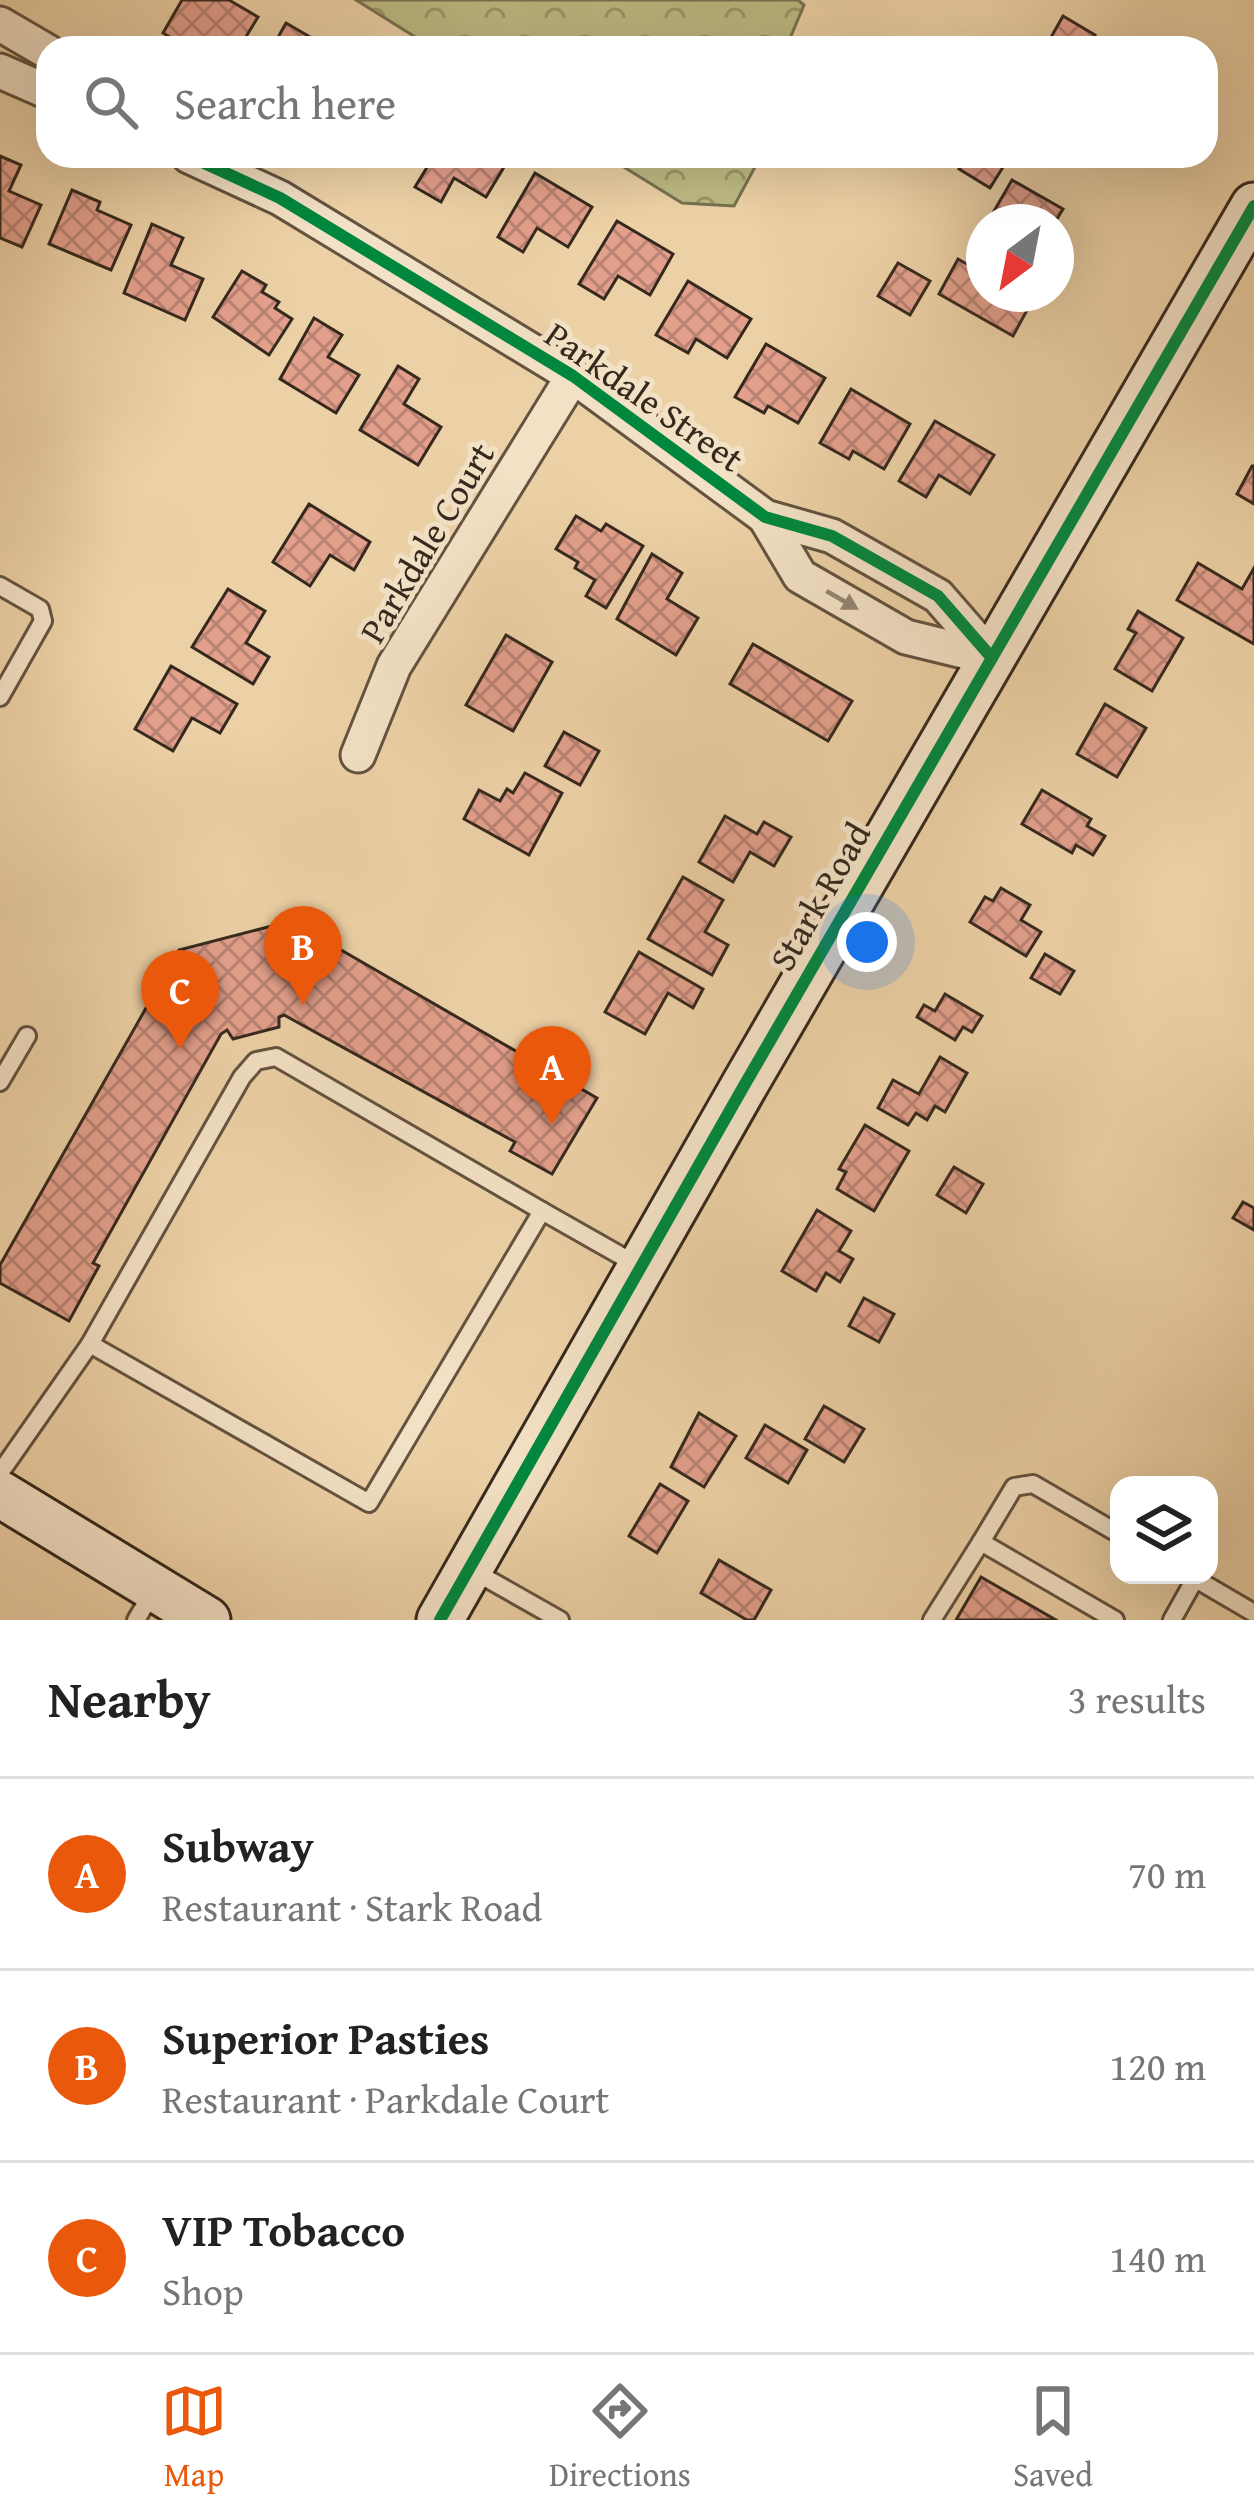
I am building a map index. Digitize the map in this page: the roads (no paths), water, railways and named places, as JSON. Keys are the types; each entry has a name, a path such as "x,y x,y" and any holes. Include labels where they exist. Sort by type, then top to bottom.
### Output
{"street":[{"path":"0,24 36,45"},
{"path":"0,71 36,87"},
{"name":"Parkdale Street","path":"216,168 280,197 573,376 765,517 832,536 938,596 992,658"},
{"name":"Stark Road","path":"440,1620 1254,206"},
{"name":"Parkdale Court","path":"358,755 394,666 573,376"},
{"name":"Parkdale Street","path":"765,517 800,576 906,637 992,658"},
{"path":"0,1494 145,1604 207,1620"}],"lane":[{"path":"0,586 40,609 43,621 0,697"},
{"path":"0,1082 27,1036"},
{"path":"0,1473 90,1344 242,1076 256,1061 276,1057 641,1267"},
{"path":"90,1344 369,1503 542,1211"},
{"path":"932,1620 1014,1486 1034,1484 1110,1529"},
{"path":"982,1542 1115,1620"},
{"path":"470,1569 560,1620"},
{"path":"1172,1620 1189,1584"},
{"path":"1204,1584 1254,1613"}],"place":[{"name":"Superior Pasties","path":"303,1005"},
{"name":"VIP Tobacco","path":"180,1049"},
{"name":"Subway","path":"552,1125"}]}
